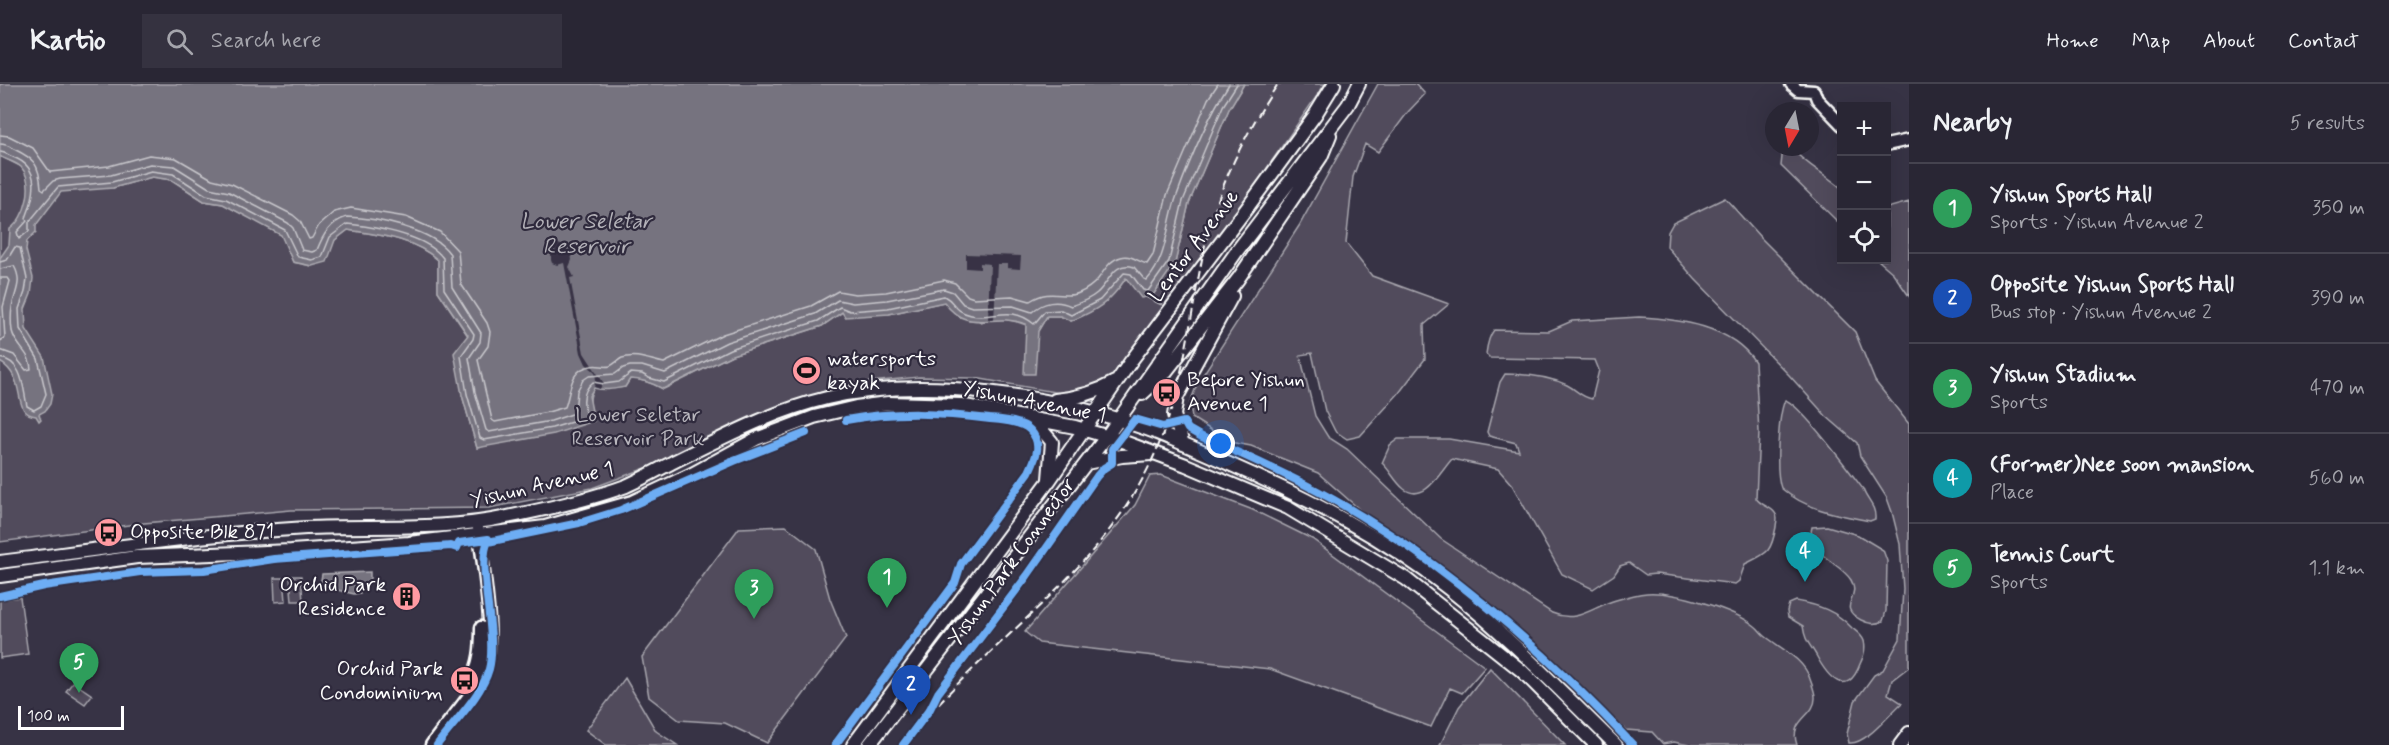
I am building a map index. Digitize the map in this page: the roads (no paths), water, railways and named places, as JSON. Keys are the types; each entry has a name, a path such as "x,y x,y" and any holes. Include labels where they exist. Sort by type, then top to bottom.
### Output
{"main road":[{"name":"Lentor Avenue","path":"853,745 1049,481 1118,380 1288,152 1334,84"},
{"name":"Lentor Avenue","path":"869,745 1119,421 1196,309 1348,105 1359,84"},
{"path":"1130,405 1164,374 1238,279 1321,157 1335,121"},
{"path":"1183,444 1174,415 1177,397 1262,244"},
{"path":"1044,401 1081,396 1101,390 1118,380"},
{"path":"934,389 950,393 952,396 951,401 943,405"},
{"name":"Yishun Avenue 1","path":"0,562 137,544 304,528 473,522 555,507 627,485 756,421 793,407 870,390 934,389 1044,401 1095,413 1183,444 1287,489 1338,516 1439,582 1511,643 1616,745"},
{"name":"Yishun Avenue 1","path":"0,576 137,556 321,549 475,536 560,524 632,502 682,479 756,439 814,417 856,407 888,404 943,405 993,410 1107,436 1288,508 1406,579 1522,671 1596,745"},
{"path":"1032,418 1052,442 1049,481"},
{"path":"1086,463 1122,456 1157,454"},
{"path":"304,528 303,539 306,545 321,549"},
{"path":"274,531 288,534 293,542 291,551"},
{"path":"1900,745 1909,732"}],"street":[{"path":"1791,84 1798,90 1817,88 1817,99 1837,120"},
{"path":"1891,144 1909,140"},
{"path":"431,745 470,694 486,668 489,648 488,619 473,522"},
{"path":"424,745 471,680 477,667 481,646 481,622 475,536"}],"water":[{"name":"Lower Seletar Reservoir","path":"0,84 1244,84 1229,109 1189,203 1175,263 1153,295 1162,305 1146,297 1141,298 1126,278 1109,299 1089,313 1071,321 1060,316 1047,316 1038,331 1035,374 1024,374 1026,324 962,318 944,302 889,314 845,317 842,312 822,326 732,355 663,389 647,382 630,379 625,387 606,390 594,388 589,396 594,421 554,434 477,448 462,395 454,353 468,335 438,291 438,260 407,242 348,230 335,240 327,262 312,266 293,262 281,235 223,204 204,201 172,180 152,177 113,188 61,192 36,225 36,232 27,241 26,250 33,278 31,294 25,309 26,329 44,357 52,394 50,404 45,411 39,414 41,419 39,421 36,416 28,414 23,409 14,377 9,369 0,362 0,258 9,245 10,229 16,224 24,209 28,191 25,174 21,167 0,156"},
{"path":"370,572 370,582 361,586 360,593 354,594 320,586 322,574"}],"railway":[{"path":"903,745 967,675 1070,576 1129,502 1152,460 1172,407 1185,354 1205,245 1217,202 1244,141 1278,84"}],"place":[{"name":"watersports kayak","path":"806,371"},
{"name":"Before Yishun Avenue 1","path":"1166,392"},
{"name":"Opposite Blk 871","path":"109,532"},
{"name":"(Former)Nee soon mansion","path":"1805,582"},
{"name":"Orchid Park Residence","path":"407,597"},
{"name":"Yishun Sports Hall","path":"887,608"},
{"name":"Yishun Stadium","path":"754,619"},
{"name":"Orchid Park Condominium","path":"464,681"},
{"name":"Tennis Court","path":"79,693"},
{"name":"Opposite Yishun Sports Hall","path":"911,715"}],"park label":[{"name":"Lower Seletar Reservoir Park","path":"638,427"}]}
